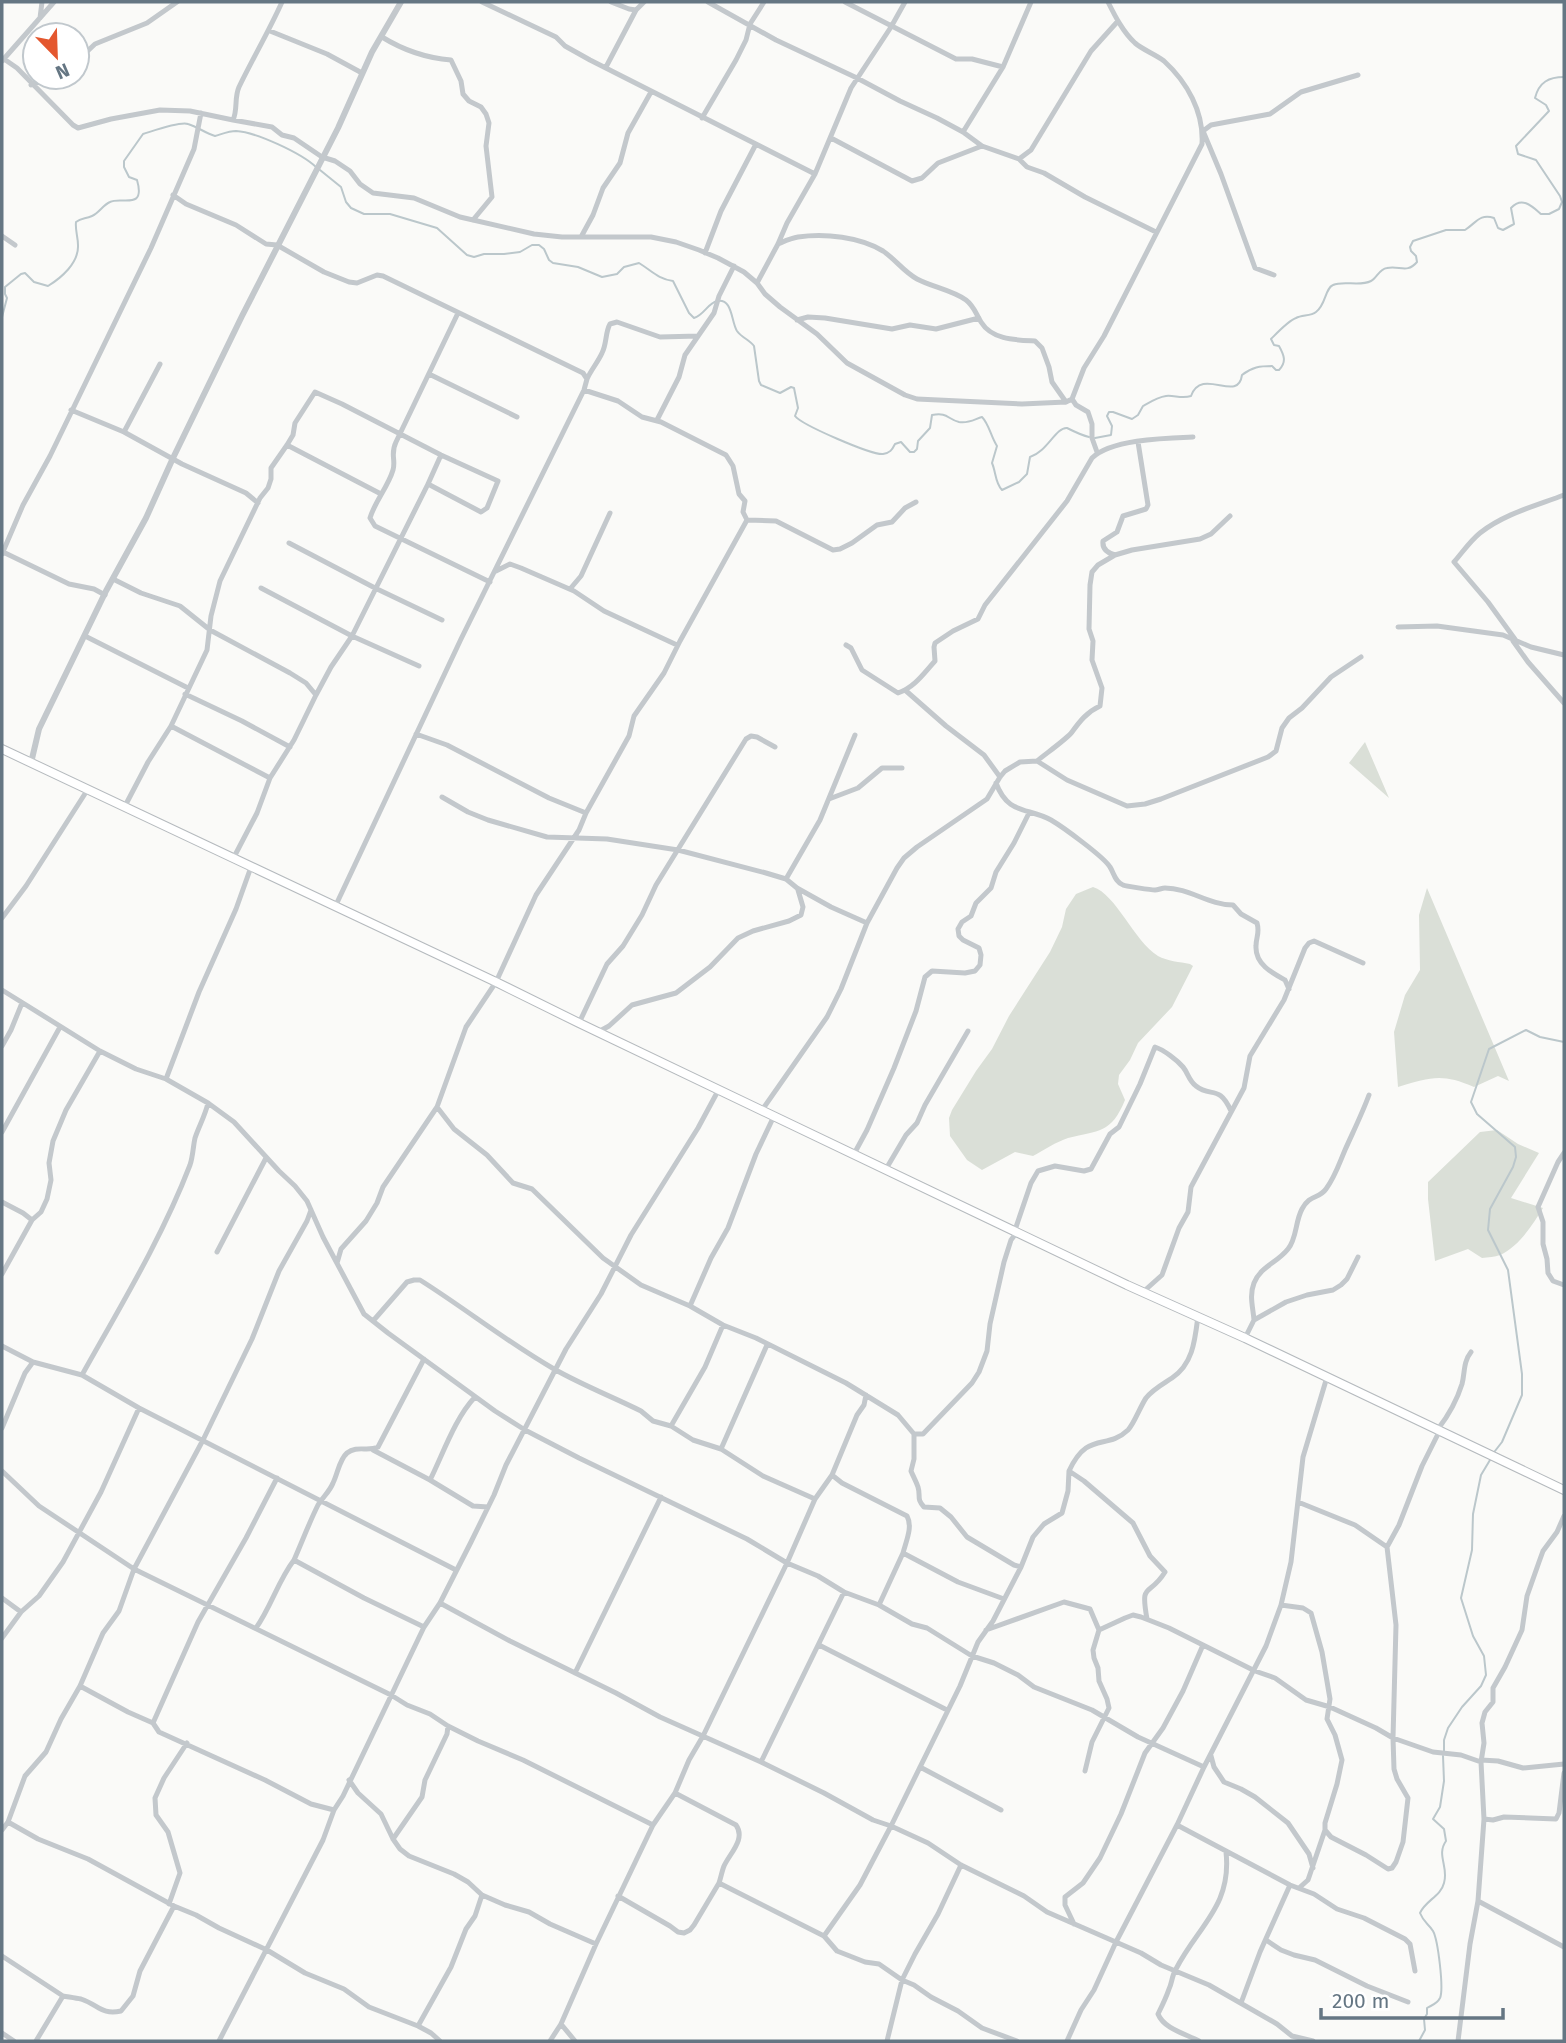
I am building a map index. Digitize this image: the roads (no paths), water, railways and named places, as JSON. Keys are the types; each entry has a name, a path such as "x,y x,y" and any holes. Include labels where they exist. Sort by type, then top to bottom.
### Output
{"main road":[{"path":"2,749 1564,1490"}],"street":[{"path":"40,18 42,2"},
{"path":"21,73 3,60 54,2"},
{"path":"91,48 147,23 177,2"},
{"path":"233,120 236,113 236,95 270,31 282,2"},
{"path":"31,763 39,729 104,595 146,518 277,245 399,2"},
{"path":"482,2 546,31 574,51 651,92 815,174"},
{"path":"611,2 636,10"},
{"path":"606,67 636,10 644,2"},
{"path":"708,2 776,40 937,118 982,146 1018,159 1027,167 1044,173 1085,197 1156,232"},
{"path":"702,118 736,60 750,24 764,2"},
{"path":"849,2 891,27 956,59 972,59 1003,67"},
{"path":"757,282 815,174 845,100 905,2"},
{"path":"963,132 1003,67 1031,2"},
{"path":"1108,2 1135,43 1163,61 1190,93 1255,268 1274,275"},
{"path":"1018,159 1031,150 1091,51 1118,21"},
{"path":"270,31 327,54 362,73"},
{"path":"382,37 398,47 421,55 451,60 461,81 463,94 486,114 489,123 486,146 492,197 473,220"},
{"path":"1069,400 1202,144 1203,131 1211,125 1270,114 1301,92 1358,75"},
{"path":"38,91 78,128 160,110 201,113 272,127 282,135 294,138 321,159 335,161 373,192 414,198 460,217 506,229 562,237 651,237 705,253 734,266 757,282 765,294 817,334 847,363 917,399 1022,404 1069,400"},
{"path":"581,237 603,188 620,163 628,133 651,92"},
{"path":"104,595 94,589 69,584 2,553 23,505 152,248 194,149 201,113"},
{"path":"831,138 912,181 922,178 938,163 982,146"},
{"path":"705,253 721,211 756,144"},
{"path":"173,195 186,204 236,225 266,244 277,245 324,272 349,282 357,283 377,275 383,276 583,373 587,379"},
{"path":"2,236 15,245"},
{"path":"778,244 796,237 813,236 859,241 882,251 920,280 965,298 990,333 1010,339 1035,341 1042,348 1052,382 1069,400 1088,412 1092,424 1091,438 1097,452"},
{"path":"657,420 679,377 685,355 714,313 734,266"},
{"path":"458,313 392,450 393,469 373,508 371,522 399,539 490,582"},
{"path":"797,320 808,317 825,318 892,329 910,325 936,329 979,318"},
{"path":"335,907 584,390 594,363 602,352 610,324 617,322 660,337 698,336"},
{"path":"124,432 160,364"},
{"path":"429,373 517,417"},
{"path":"584,390 618,401 642,416 657,420 726,455 733,466 738,494 745,501 743,512 747,520"},
{"path":"125,806 171,726 207,650 211,616 220,581 268,488 271,468 288,445 295,422 315,392 498,481 487,508 481,512 428,484"},
{"path":"71,410 124,432 246,493 258,503"},
{"path":"846,645 862,670 898,693 905,690 921,678 935,661 935,643 978,619 985,605 1067,501 1097,452 1138,442 1193,437"},
{"path":"1115,555 1105,549 1103,541 1118,532 1123,516 1146,509 1148,505 1138,442"},
{"path":"288,445 381,494"},
{"path":"233,859 257,813 270,778 352,636 441,454"},
{"path":"1517,642 1454,562 1477,535 1493,524 1564,495"},
{"path":"747,520 776,521 833,551 852,543 877,525 892,522 905,508 916,502"},
{"path":"570,589 580,576 610,513"},
{"path":"762,1110 827,1017 867,923 904,858 988,799 1000,777 1020,762 1037,761 1072,733 1079,721 1091,710 1100,706 1102,688 1092,660 1093,641 1089,629 1092,572 1115,555 1200,539 1211,534 1230,516"},
{"path":"337,1263 341,1249 366,1221 383,1187 437,1107 466,1027 496,982 536,895 573,839 629,736 634,716 664,673 747,520"},
{"path":"289,543 442,620"},
{"path":"496,570 510,564 570,589 604,611 677,645"},
{"path":"113,579 141,593 180,606 210,630 306,683 316,695"},
{"path":"261,588 352,636 419,666"},
{"path":"1398,627 1437,625 1511,638 1531,648 1564,655"},
{"path":"85,636 290,747"},
{"path":"1511,638 1564,703"},
{"path":"1037,761 1067,780 1116,803 1127,806 1161,799 1268,757 1276,751 1282,728 1289,718 1331,677 1361,657"},
{"path":"905,690 984,755 1000,777"},
{"path":"171,726 270,778"},
{"path":"416,734 447,745 535,792 586,813"},
{"path":"786,879 811,838 855,736"},
{"path":"579,1023 607,964 623,946 656,885 746,739 757,737 775,747"},
{"path":"829,799 858,788 882,768 902,768"},
{"path":"996,783 1003,799 1014,807 1050,820 1081,842 1110,866 1122,885 1154,890 1180,890 1221,905 1233,905 1241,914 1257,923 1257,956 1270,973 1285,980 1289,989"},
{"path":"2,918 26,886 88,789"},
{"path":"442,797 488,820 547,837 607,839 678,850 729,862 786,879 797,888 867,923"},
{"path":"854,1154 894,1068 916,1012 925,977 932,971 975,971 980,965 979,948 963,940 958,929 962,922 971,916 976,903 991,888 996,872 1030,813"},
{"path":"166,1079 251,867"},
{"path":"598,1032 632,1005 676,993 710,967 738,938 801,915 803,907 797,888"},
{"path":"1143,1292 1162,1275 1188,1212 1191,1187 1244,1088 1250,1056 1289,989 1298,962 1309,943 1330,947 1363,963"},
{"path":"2,990 100,1051 136,1069 166,1079 208,1103 234,1122 307,1201 364,1314 475,1397 525,1430 747,1539 844,1592 878,1605 912,1624 927,1628 972,1656 994,1663 1034,1686 1092,1710 1138,1737 1204,1767"},
{"path":"2,1046 22,1003"},
{"path":"2,1132 60,1027"},
{"path":"886,1169 906,1135 917,1123 968,1031"},
{"path":"914,1434 923,1434 979,1373 987,1351 990,1324 1004,1262 1031,1183 1038,1171 1055,1166 1084,1171 1091,1169 1110,1134 1119,1127 1155,1047 1160,1048 1184,1068 1193,1084 1219,1094 1231,1111"},
{"path":"2,1274 32,1220 41,1213 51,1180 49,1163 52,1140 100,1051"},
{"path":"219,2041 323,1840 334,1810 424,1627 440,1603 488,1507 506,1465 579,1327 601,1294 631,1236 698,1129 719,1089"},
{"path":"1245,1338 1254,1320 1251,1297 1254,1283 1264,1268 1288,1249 1294,1239 1303,1208 1310,1197 1325,1192 1335,1175 1368,1095"},
{"path":"82,1375 166,1217 190,1163 195,1139 208,1103"},
{"path":"437,1107 454,1129 487,1155 513,1182 532,1189 603,1258 641,1285 691,1306 723,1325 756,1338 846,1383 898,1415 914,1434 911,1471 917,1483 921,1504 924,1507 940,1508 967,1537 1021,1567"},
{"path":"691,1306 711,1258 728,1228 756,1154 774,1116"},
{"path":"1564,1153 1538,1207 1543,1222 1543,1244 1548,1273 1553,1281 1564,1285"},
{"path":"217,1252 266,1158"},
{"path":"2,1202 32,1220"},
{"path":"2,1830 8,1822 25,1776 46,1752 80,1686 103,1633 119,1611 134,1569 203,1440 252,1339 279,1271 311,1210"},
{"path":"1254,1320 1286,1302 1334,1290 1347,1279 1358,1257"},
{"path":"373,1321 407,1282 420,1280 493,1331 556,1370 641,1411 653,1421 671,1426 693,1440 721,1449 763,1476 815,1499"},
{"path":"824,1936 860,1885 891,1826 960,1686 978,1642 1021,1567 1033,1537 1044,1524 1062,1513 1068,1491 1069,1471 1077,1456 1094,1443 1117,1437 1128,1430 1137,1412 1153,1391 1182,1371 1188,1363 1198,1316"},
{"path":"671,1426 705,1367 723,1325"},
{"path":"721,1449 767,1345"},
{"path":"2,1346 33,1362 82,1375 139,1408 456,1570"},
{"path":"1325,1830 1331,1837 1388,1870 1396,1862 1403,1842 1408,1798 1396,1779 1392,1738 1396,1625 1387,1546 1463,1382 1463,1369 1471,1352"},
{"path":"373,1450 382,1441 424,1359"},
{"path":"2,1428 20,1382 33,1362"},
{"path":"1067,2041 1266,1646 1281,1605 1291,1562 1303,1457 1327,1377"},
{"path":"550,2041 561,2024 653,1825 675,1793 703,1736 815,1499 832,1475 866,1395"},
{"path":"430,1480 466,1406 475,1397"},
{"path":"2,1637 52,1579 79,1534 139,1408"},
{"path":"256,1628 282,1576 294,1560 320,1501 328,1494 346,1454 356,1449 373,1450 473,1506 488,1507"},
{"path":"2,1471 39,1506 134,1569 653,1825"},
{"path":"1069,1471 1133,1523 1150,1556 1164,1569 1163,1577 1144,1592 1147,1619"},
{"path":"832,1475 842,1483 907,1516 910,1521 903,1553 878,1605"},
{"path":"153,1723 208,1604 276,1478"},
{"path":"575,1673 661,1497"},
{"path":"1298,1502 1355,1525 1387,1546"},
{"path":"1458,2041 1478,1901 1484,1819 1482,1723 1485,1712 1493,1702 1493,1688 1522,1630 1527,1596 1539,1562 1564,1516"},
{"path":"903,1553 958,1582 1004,1599"},
{"path":"294,1560 424,1627"},
{"path":"761,1762 844,1592"},
{"path":"2,1598 21,1612"},
{"path":"986,1630 1068,1602 1090,1609 1100,1630"},
{"path":"440,1603 660,1717 761,1762 873,1820 928,1843 961,1865 1024,1896 1046,1912 1209,1985 1276,2024 1293,2038 1313,2041"},
{"path":"1281,1605 1303,1608 1311,1613 1322,1652 1330,1699 1327,1719 1342,1760 1325,1830 1308,1880 1299,1888"},
{"path":"1085,1770 1092,1742 1109,1708 1099,1681 1093,1650 1100,1630 1133,1615 1275,1678 1306,1700 1330,1707 1392,1738 1433,1752 1461,1755 1481,1761 1498,1761 1523,1768 1564,1764"},
{"path":"1074,1924 1065,1905 1065,1897 1083,1883 1100,1858 1145,1754 1183,1691 1203,1645"},
{"path":"819,1646 947,1710"},
{"path":"80,1686 153,1723 159,1732 311,1804 334,1810"},
{"path":"393,1839 422,1797 425,1780 447,1734 448,1726"},
{"path":"2,1956 63,1996 80,1999 111,2013 121,2011 133,1996 140,1971 171,1905 180,1873 169,1832 156,1815 155,1798 164,1778 187,1743"},
{"path":"1211,1756 1214,1767 1224,1782 1255,1797 1288,1823 1309,1854 1312,1868"},
{"path":"920,1767 1001,1810"},
{"path":"1484,1819 1493,1820 1504,1816 1556,1818 1564,1773"},
{"path":"349,1780 358,1793 381,1814 393,1839 409,1856 454,1874 482,1895 529,1912 596,1944"},
{"path":"618,1896 684,1933 694,1926 719,1883 723,1868 739,1840 739,1829 675,1793"},
{"path":"8,1822 38,1839 88,1859 171,1905 196,1914 267,1950 305,1973 344,1989 369,2007 418,2026 440,2041"},
{"path":"1177,1825 1337,1909 1364,1918 1405,1939 1410,1944 1415,1971"},
{"path":"1199,2041 1166,2025 1158,2014 1174,1970 1218,1905 1226,1882 1226,1852"},
{"path":"887,2041 902,1980 961,1865"},
{"path":"719,1883 824,1936 837,1951 864,1962 879,1964 982,2028 1017,2041"},
{"path":"1241,2003 1290,1885"},
{"path":"418,2026 451,1967 482,1895"},
{"path":"1478,1901 1564,1947"},
{"path":"1266,1940 1282,1950 1315,1960 1367,1986 1408,2001"},
{"path":"36,2041 63,1996"},
{"path":"561,2024 575,2041"},
{"path":"2,2034 14,2041"}],"waterway":[{"path":"1095,438 1111,435 1112,426 1107,416 1109,412 1132,419 1143,406 1160,397 1191,396 1196,388 1203,384 1234,386 1239,383 1242,375 1256,367 1272,366 1279,370 1284,361 1283,355 1279,346 1274,345 1271,339 1279,331 1298,317 1316,312 1333,285 1366,283 1384,269 1413,266 1417,262 1410,247 1413,241 1446,230 1465,230 1478,219 1485,217 1494,218 1498,228 1503,230 1514,224 1511,208 1519,203 1527,204 1541,214 1549,214 1559,209 1562,202 1560,196 1536,160 1518,154 1516,146 1549,111 1546,105 1535,98 1539,88 1549,79 1564,77"},
{"path":"2,317 7,298 5,287 21,274 25,273 34,282 48,286 68,269 78,252 76,222 94,215 110,202 131,200 138,196 137,180 129,177 124,161 143,134 184,123 215,136 233,131 245,132 278,144 316,167"},
{"path":"320,170 341,187 351,208 364,214 390,214 437,228 467,255 474,257 520,252 532,245 539,245 553,263 578,267 602,277 617,274 624,267 639,263 659,277 673,281 694,318 714,302 726,303 737,331 754,346 761,385 780,393 794,388 798,408 795,416 823,432 865,450 885,454 901,442 910,452 914,452 918,441 930,428 932,415 944,415 962,422 982,417 997,446 992,463 1002,490 1019,482 1027,474 1030,457 1063,429 1067,428 1089,437"},
{"path":"1495,1451 1502,1442 1522,1395 1522,1374 1508,1270 1488,1230 1490,1209 1516,1157 1515,1147 1477,1114 1471,1102 1489,1049 1526,1030 1540,1037 1564,1042"},
{"path":"1444,1751 1448,1728 1481,1686 1486,1675 1484,1656 1473,1636 1461,1598 1472,1550 1473,1514 1481,1475 1490,1460"},
{"path":"1419,2041 1425,2030 1427,2008 1437,2002 1441,1993 1435,1936 1420,1913 1440,1891 1445,1877 1442,1856 1446,1841 1444,1829 1433,1819 1440,1807 1444,1781 1443,1756"}]}
